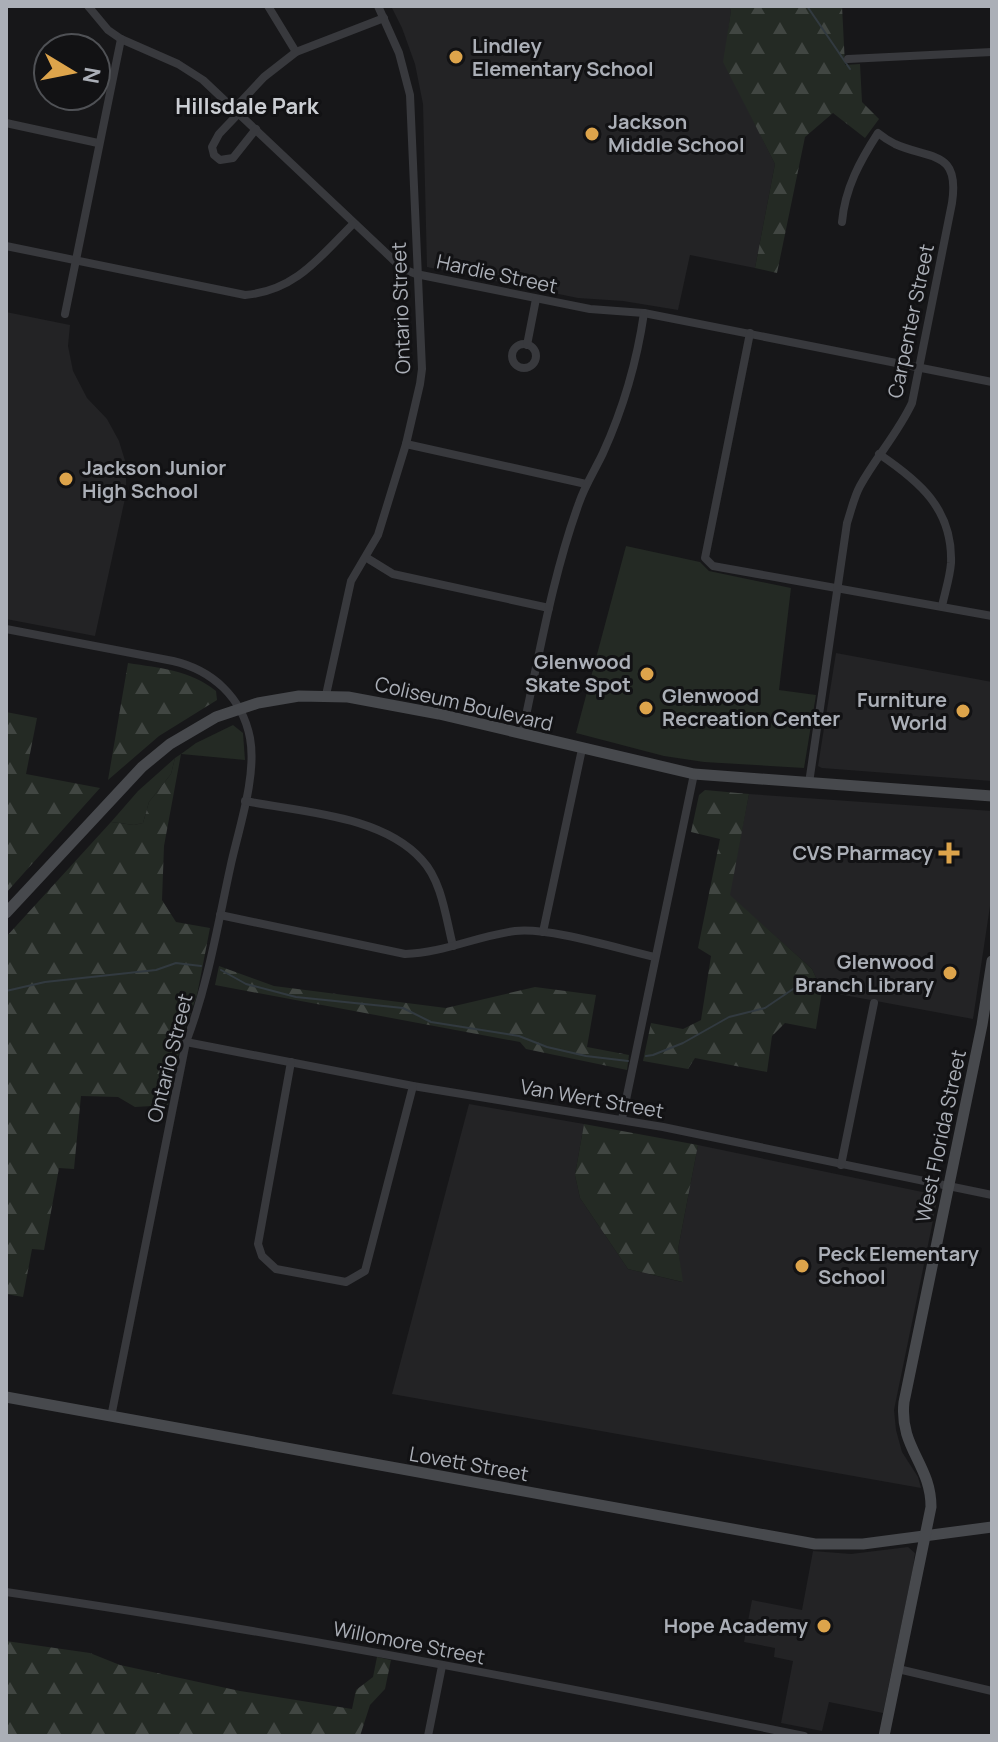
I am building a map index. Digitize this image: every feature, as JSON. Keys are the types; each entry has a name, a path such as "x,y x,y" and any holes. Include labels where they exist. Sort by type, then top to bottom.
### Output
{"main road":[{"name":"Coliseum Boulevard","path":"6,913 142,767 170,744 197,727 238,709 277,699 326,695 439,714 694,774 992,796"},
{"name":"West Florida Street","path":"884,1736 931,1507 929,1485 906,1437 903,1410 982,1025 992,961"},
{"name":"Lovett Street","path":"6,1397 815,1544 863,1544 992,1527"}],"street":[{"name":"Hardie Street","path":"88,6 108,30 121,39 178,64 203,80 403,269 536,299 590,309 644,313 992,382"},
{"path":"268,6 296,52"},
{"name":"Ontario Street","path":"326,695 351,581 378,535 406,444 422,369 410,95 399,53 378,6"},
{"path":"256,129 233,158 220,160 214,155 212,147 219,134 264,77 296,52 384,18"},
{"path":"65,314 121,39"},
{"path":"848,59 992,52"},
{"path":"6,123 98,143"},
{"name":"Carpenter Street","path":"809,783 847,523 857,490 879,454 901,428 912,403 955,186 952,171 944,160 895,144 878,133 851,180 842,222"},
{"path":"6,246 245,295 268,293 307,270 353,224"},
{"path":"527,345 536,299"},
{"path":"522,734 549,608 586,484 602,454 630,380 644,313"},
{"path":"750,333 705,558 713,566 992,616"},
{"path":"406,444 586,484"},
{"path":"879,454 910,475 933,499 945,526 951,564 942,606"},
{"path":"367,558 393,574 549,608"},
{"path":"6,629 186,664 218,682 238,709"},
{"name":"Ontario Street","path":"111,1417 186,1042 203,991 245,801 251,752 247,725 238,709"},
{"path":"543,932 582,749"},
{"path":"622,1119 694,774"},
{"path":"245,801 362,823 387,832 423,860 433,877 453,946"},
{"path":"220,915 405,954 426,953 516,931 543,932 655,957"},
{"path":"841,1165 874,1003"},
{"name":"Van Wert Street","path":"186,1042 413,1086 622,1119 992,1195"},
{"path":"291,1062 258,1244 262,1256 276,1269 346,1282 359,1277 368,1266 413,1086"},
{"name":"Willomore Street","path":"6,1592 190,1619 383,1653 804,1736"},
{"path":"428,1736 442,1666"},
{"path":"898,1669 992,1691"}],"shaded area":[{"name":"Jackson Middle School","path":"391,6 729,6 731,11 724,62 775,164 755,268 690,255 678,310 578,298 427,267 423,104 415,64"},
{"name":"Jackson Junior High School","path":"6,312 70,325 68,346 73,371 87,398 107,419 119,441 126,464 126,494 95,636 6,619"},
{"path":"836,653 992,682 992,781 818,766"},
{"path":"749,794 992,811 992,893 973,1019 822,991 812,969 729,895"},
{"path":"469,1104 584,1124 575,1175 580,1198 628,1269 682,1282 678,1249 698,1145 932,1194 937,1201 894,1410 902,1452 918,1477 921,1488 392,1394"},
{"name":"Hope Academy","path":"908,1547 915,1553 913,1568 883,1713 829,1702 822,1731 781,1723 793,1661 774,1657 775,1648 744,1642 752,1600 802,1610 813,1551 851,1554"}],"green space":[{"path":"729,6 842,6 845,65 860,64 862,102 879,119 865,138 833,113 805,137 777,273 755,268 775,164 723,62 731,11"},
{"path":"626,546 700,562 709,571 791,588 779,690 816,695 804,768 704,762 664,756 576,733"},
{"path":"128,663 196,678 216,691 217,700 159,736 108,780"},
{"path":"6,712 37,718 26,774 100,788 6,893"},
{"path":"233,725 243,733 245,760 181,754 196,743"},
{"path":"181,754 164,846 162,900 176,922 210,928 197,995 182,1038 168,1105 135,1107 118,1097 81,1096 74,1169 59,1168 44,1250 32,1249 23,1297 6,1294 6,937 111,822 143,823 149,802 171,774 175,758"},
{"path":"175,758 171,774 149,802 143,823 111,822 138,791"},
{"path":"705,790 749,794 730,895 812,969 822,991 816,1029 785,1023 772,1036 767,1072 695,1058 688,1069 643,1061 651,1023 683,1029 701,1020 711,956 698,948 720,839 691,832 699,795"},
{"path":"219,966 274,986 446,1008 535,987 596,995 587,1047 629,1055 627,1070 526,1049 520,1042 215,985"},
{"path":"584,1124 698,1145 678,1249 683,1282 628,1269 580,1198 575,1175"},
{"path":"6,1641 90,1653 120,1665 240,1691 352,1709 356,1690 373,1677 377,1657 391,1660 385,1689 370,1705 360,1736 6,1736"}],"waterway":[{"path":"807,6 850,69"},
{"path":"6,991 45,982 156,970 176,963 201,966"},
{"path":"221,970 246,984 296,997 403,1008 431,1022 519,1036 547,1047 586,1056 628,1061"},
{"path":"646,1056 683,1043 729,1017 765,1008 799,985"}],"place":[{"name":"Lindley Elementary School","path":"456,57"},
{"name":"Jackson Middle School","path":"592,134"},
{"name":"Jackson Junior High School","path":"66,479"},
{"name":"Glenwood Skate Spot","path":"647,674"},
{"name":"Glenwood Recreation Center","path":"646,708"},
{"name":"Furniture World","path":"963,711"},
{"name":"CVS Pharmacy","path":"949,853"},
{"name":"Glenwood Branch Library","path":"950,973"},
{"name":"Peck Elementary School","path":"802,1266"},
{"name":"Hope Academy","path":"824,1626"}],"district":[{"name":"Hillsdale Park","path":"247,106"}]}
